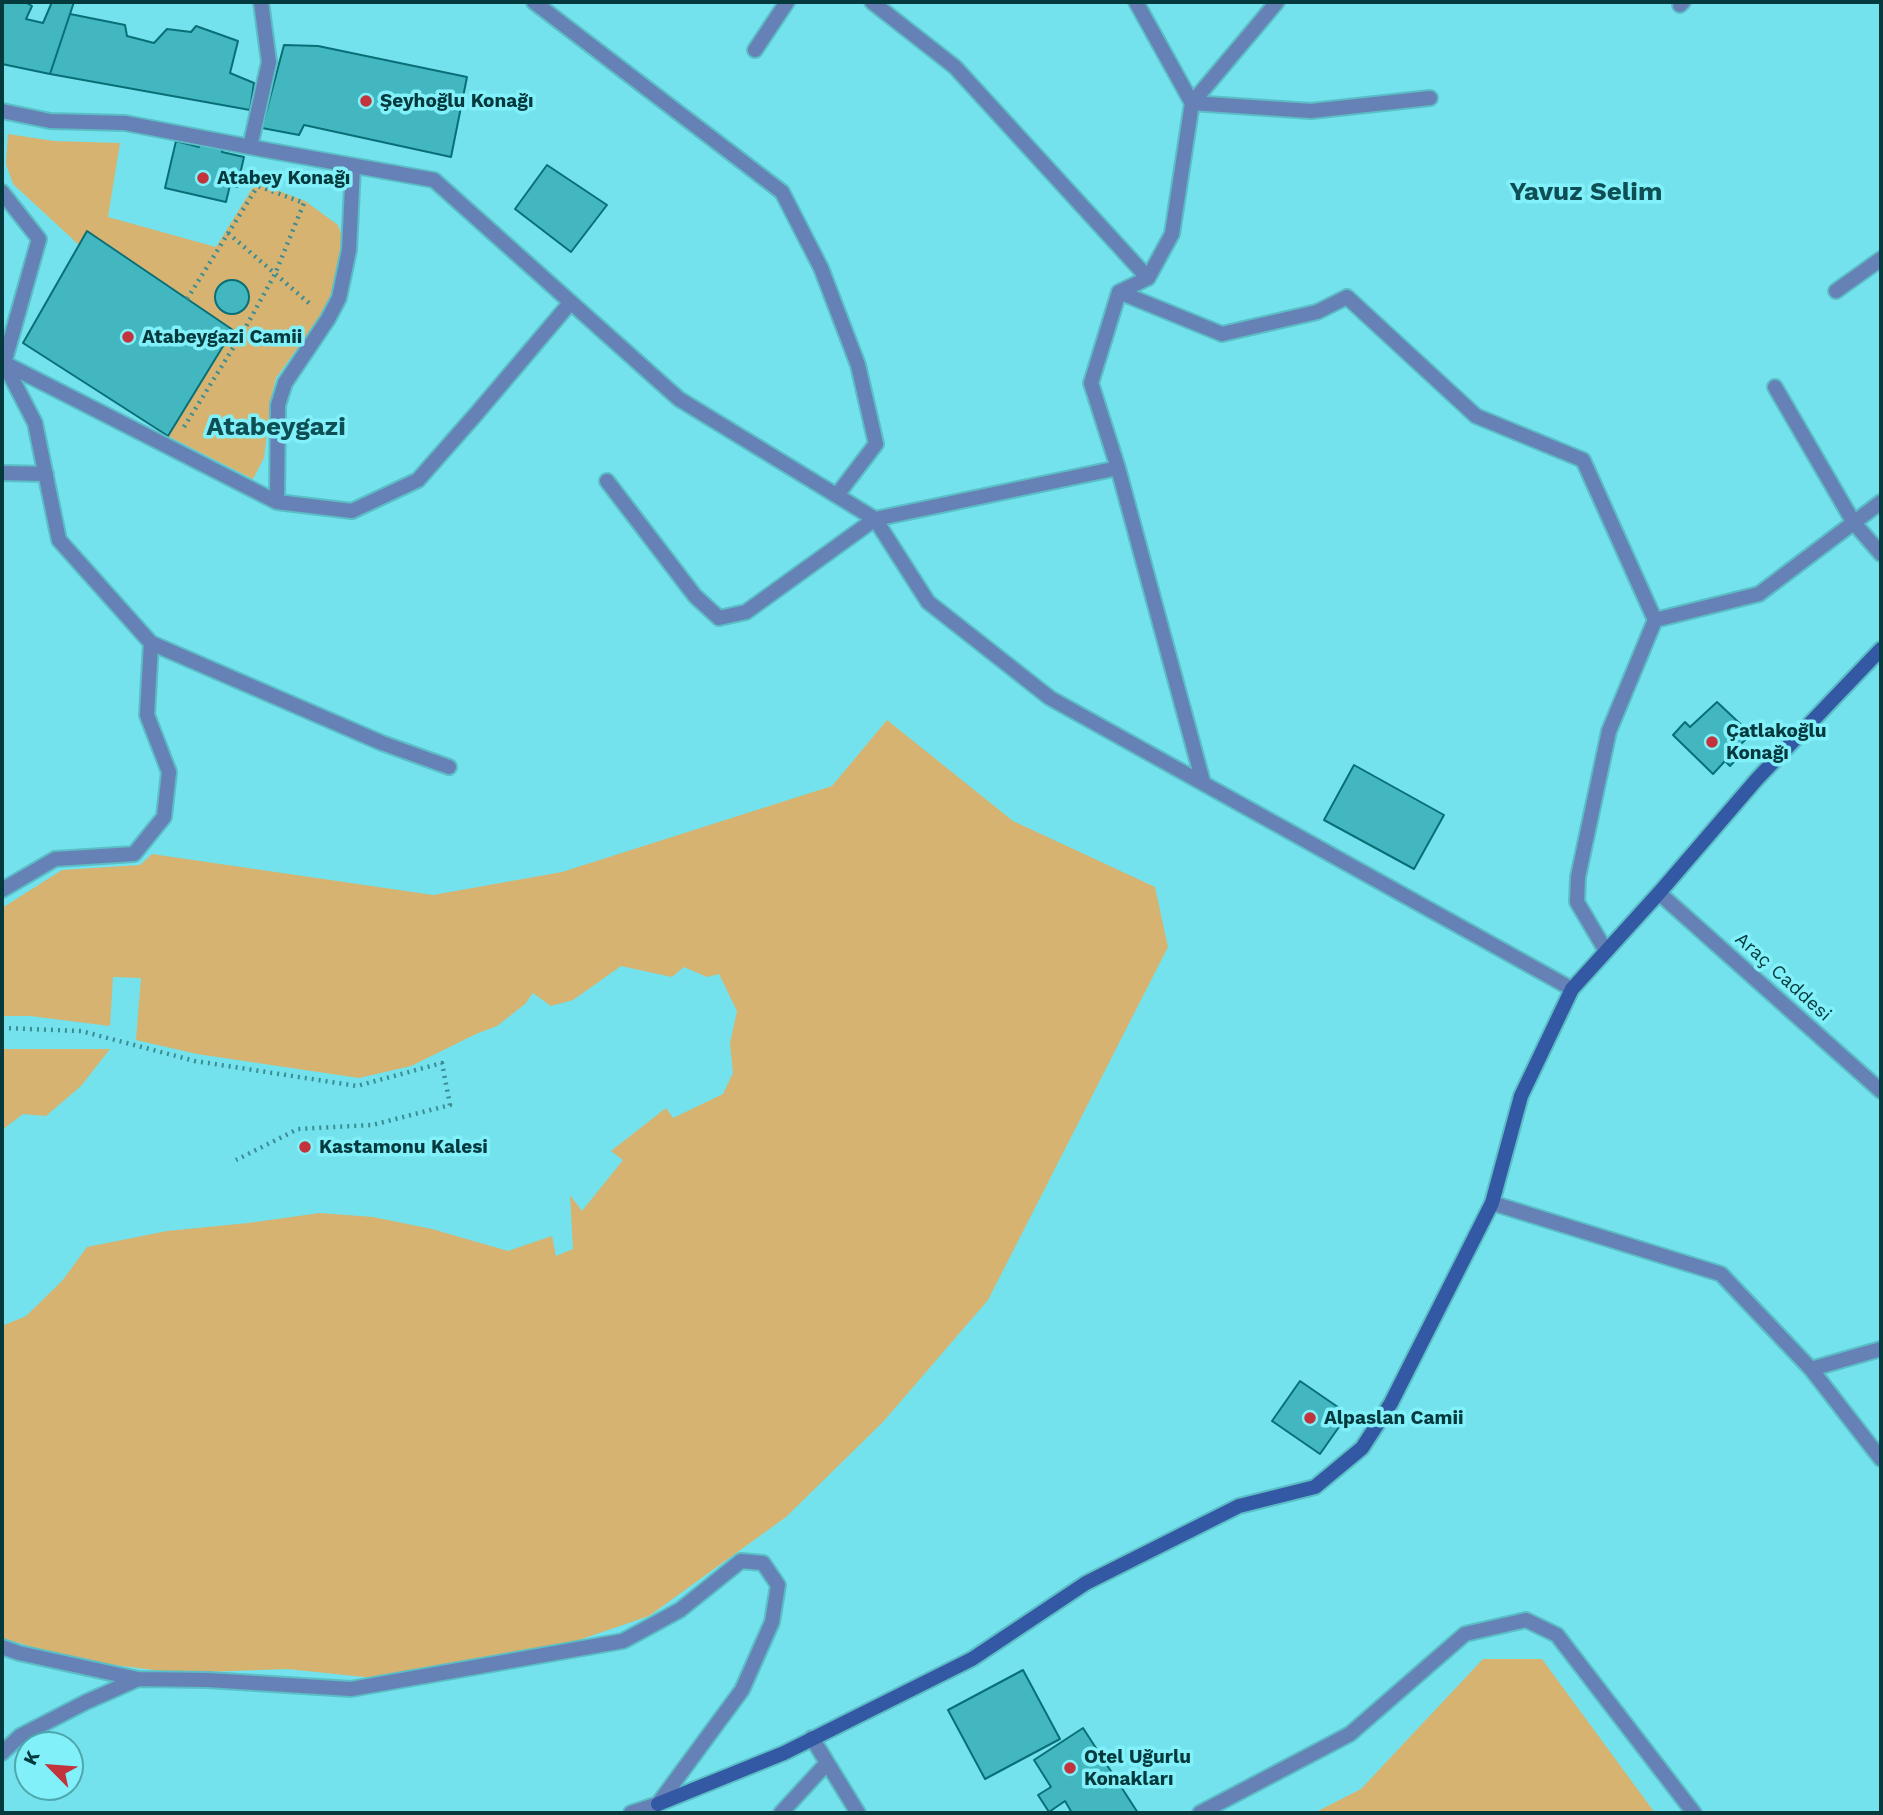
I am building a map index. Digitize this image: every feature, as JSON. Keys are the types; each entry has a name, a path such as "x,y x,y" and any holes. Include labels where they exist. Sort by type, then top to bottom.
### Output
{"main road":[{"path":"659,1808 783,1752 972,1659 1086,1583 1239,1506 1315,1486 1362,1448 1391,1403 1492,1203 1521,1096 1572,989 1757,779 1881,649"}],"street":[{"path":"250,147 269,62 261,2"},
{"path":"534,2 782,192 821,268 858,365 876,444 837,495"},
{"path":"755,50 787,2"},
{"path":"872,2 955,67 1148,278"},
{"path":"1136,2 1192,103"},
{"path":"1203,782 1118,468 1091,383 1119,292 1148,278 1172,234 1192,103 1278,2"},
{"path":"1192,103 1311,111 1430,98"},
{"path":"2,111 50,121 125,123 435,180 679,399 876,519 928,602 1050,698 1572,989"},
{"path":"277,502 278,405 285,383 339,298 349,250 354,166"},
{"path":"2,192 39,239 4,363 35,423 59,540 151,643 382,743 449,766"},
{"path":"1836,291 1881,259"},
{"path":"1119,292 1223,334 1317,312 1347,297 1476,416 1583,460 1655,620 1609,731 1578,877 1577,902 1606,951"},
{"path":"4,363 277,502 352,512 418,480 570,302"},
{"path":"1775,387 1854,523 1881,554"},
{"path":"607,481 695,596 719,618 746,612 876,519 1118,468"},
{"path":"2,473 46,474"},
{"path":"1655,620 1759,594 1881,502"},
{"path":"2,890 55,859 134,854 164,817 169,772 147,715 151,643"},
{"name":"Araç Caddesi","path":"1659,893 1881,1091"},
{"path":"1492,1203 1721,1274 1811,1369 1881,1459"},
{"path":"1811,1369 1881,1349"},
{"path":"2,1647 138,1679 208,1680 351,1689 623,1642 680,1610 741,1561 763,1563 778,1585 772,1622 742,1690 659,1808 631,1813"},
{"path":"1200,1813 1350,1734 1465,1634 1526,1620 1557,1635 1694,1813"},
{"path":"2,1753 20,1736 138,1679"},
{"path":"812,1738 858,1813"},
{"path":"781,1813 827,1763"}],"path":[{"path":"187,299 258,186 266,150"},
{"path":"171,449 243,332 275,274 304,204 258,186"},
{"path":"228,233 328,319"},
{"path":"2,1028 81,1031 195,1061 357,1086 442,1063 450,1105 372,1125 298,1129 236,1160"}],"shaded area":[{"path":"8,134 54,141 120,143 108,217 216,247 256,182 305,201 338,225 344,242 333,292 322,314 276,378 264,458 253,479 168,436 87,232 79,245 13,184 6,164"},
{"path":"887,720 1013,821 1155,887 1168,947 988,1300 883,1422 786,1517 649,1616 500,1667 403,1681 287,1669 176,1673 77,1660 2,1638 2,1326 26,1316 62,1281 87,1247 167,1231 320,1213 373,1217 432,1229 508,1251 552,1236 556,1256 573,1249 570,1195 582,1211 623,1160 611,1151 666,1108 673,1118 723,1094 733,1073 730,1043 737,1011 719,974 707,977 684,967 672,977 621,966 573,1000 551,1006 533,993 525,1004 497,1026 411,1066 359,1078 197,1054 136,1040 141,978 113,977 110,1026 30,1016 2,1016 2,908 62,870 140,865 152,854 433,895 562,872 832,786"},
{"path":"2,1049 110,1049 81,1086 46,1116 23,1114 2,1130"},
{"path":"1483,1659 1542,1659 1655,1813 1314,1813 1361,1789"}],"building":[{"path":"2,2 25,2 32,6 26,19 43,23 52,2 74,2 50,74 2,64"},
{"path":"70,14 125,25 127,36 154,43 167,29 191,32 196,26 238,41 230,73 254,83 250,110 50,74"},
{"name":"Şeyhoğlu Konağı","path":"284,45 318,46 467,77 451,157 304,125 299,135 262,128"},
{"name":"Atabey Konağı","path":"176,141 199,147 200,142 223,147 222,152 244,157 237,187 230,185 226,202 165,188"},
{"path":"547,165 607,205 571,252 515,209"},
{"name":"Atabeygazi Camii","path":"87,231 233,330 168,436 23,343"},
{"path":"232,280 244,285 249,297 244,309 232,314 220,309 215,297 220,285"},
{"name":"Çatlakoğlu Konağı","path":"1717,702 1751,734 1737,748 1742,753 1730,766 1725,761 1713,774 1673,735 1685,722 1690,727"},
{"path":"1354,765 1444,815 1414,869 1324,820"},
{"name":"Alpaslan Camii","path":"1300,1381 1348,1414 1320,1454 1272,1421"},
{"path":"1023,1670 1060,1739 985,1779 948,1710"},
{"path":"1083,1728 1138,1813 1072,1813 1065,1801 1049,1812 1038,1795 1051,1787 1034,1760"}],"place":[{"name":"Şeyhoğlu Konağı","path":"366,101"},
{"name":"Atabey Konağı","path":"203,178"},
{"name":"Atabeygazi Camii","path":"128,337"},
{"name":"Çatlakoğlu Konağı","path":"1712,742"},
{"name":"Kastamonu Kalesi","path":"305,1147"},
{"name":"Alpaslan Camii","path":"1310,1418"},
{"name":"Otel Uğurlu Konakları","path":"1070,1768"}],"district":[{"name":"Yavuz Selim","path":"1586,192"},
{"name":"Atabeygazi","path":"276,427"}]}
